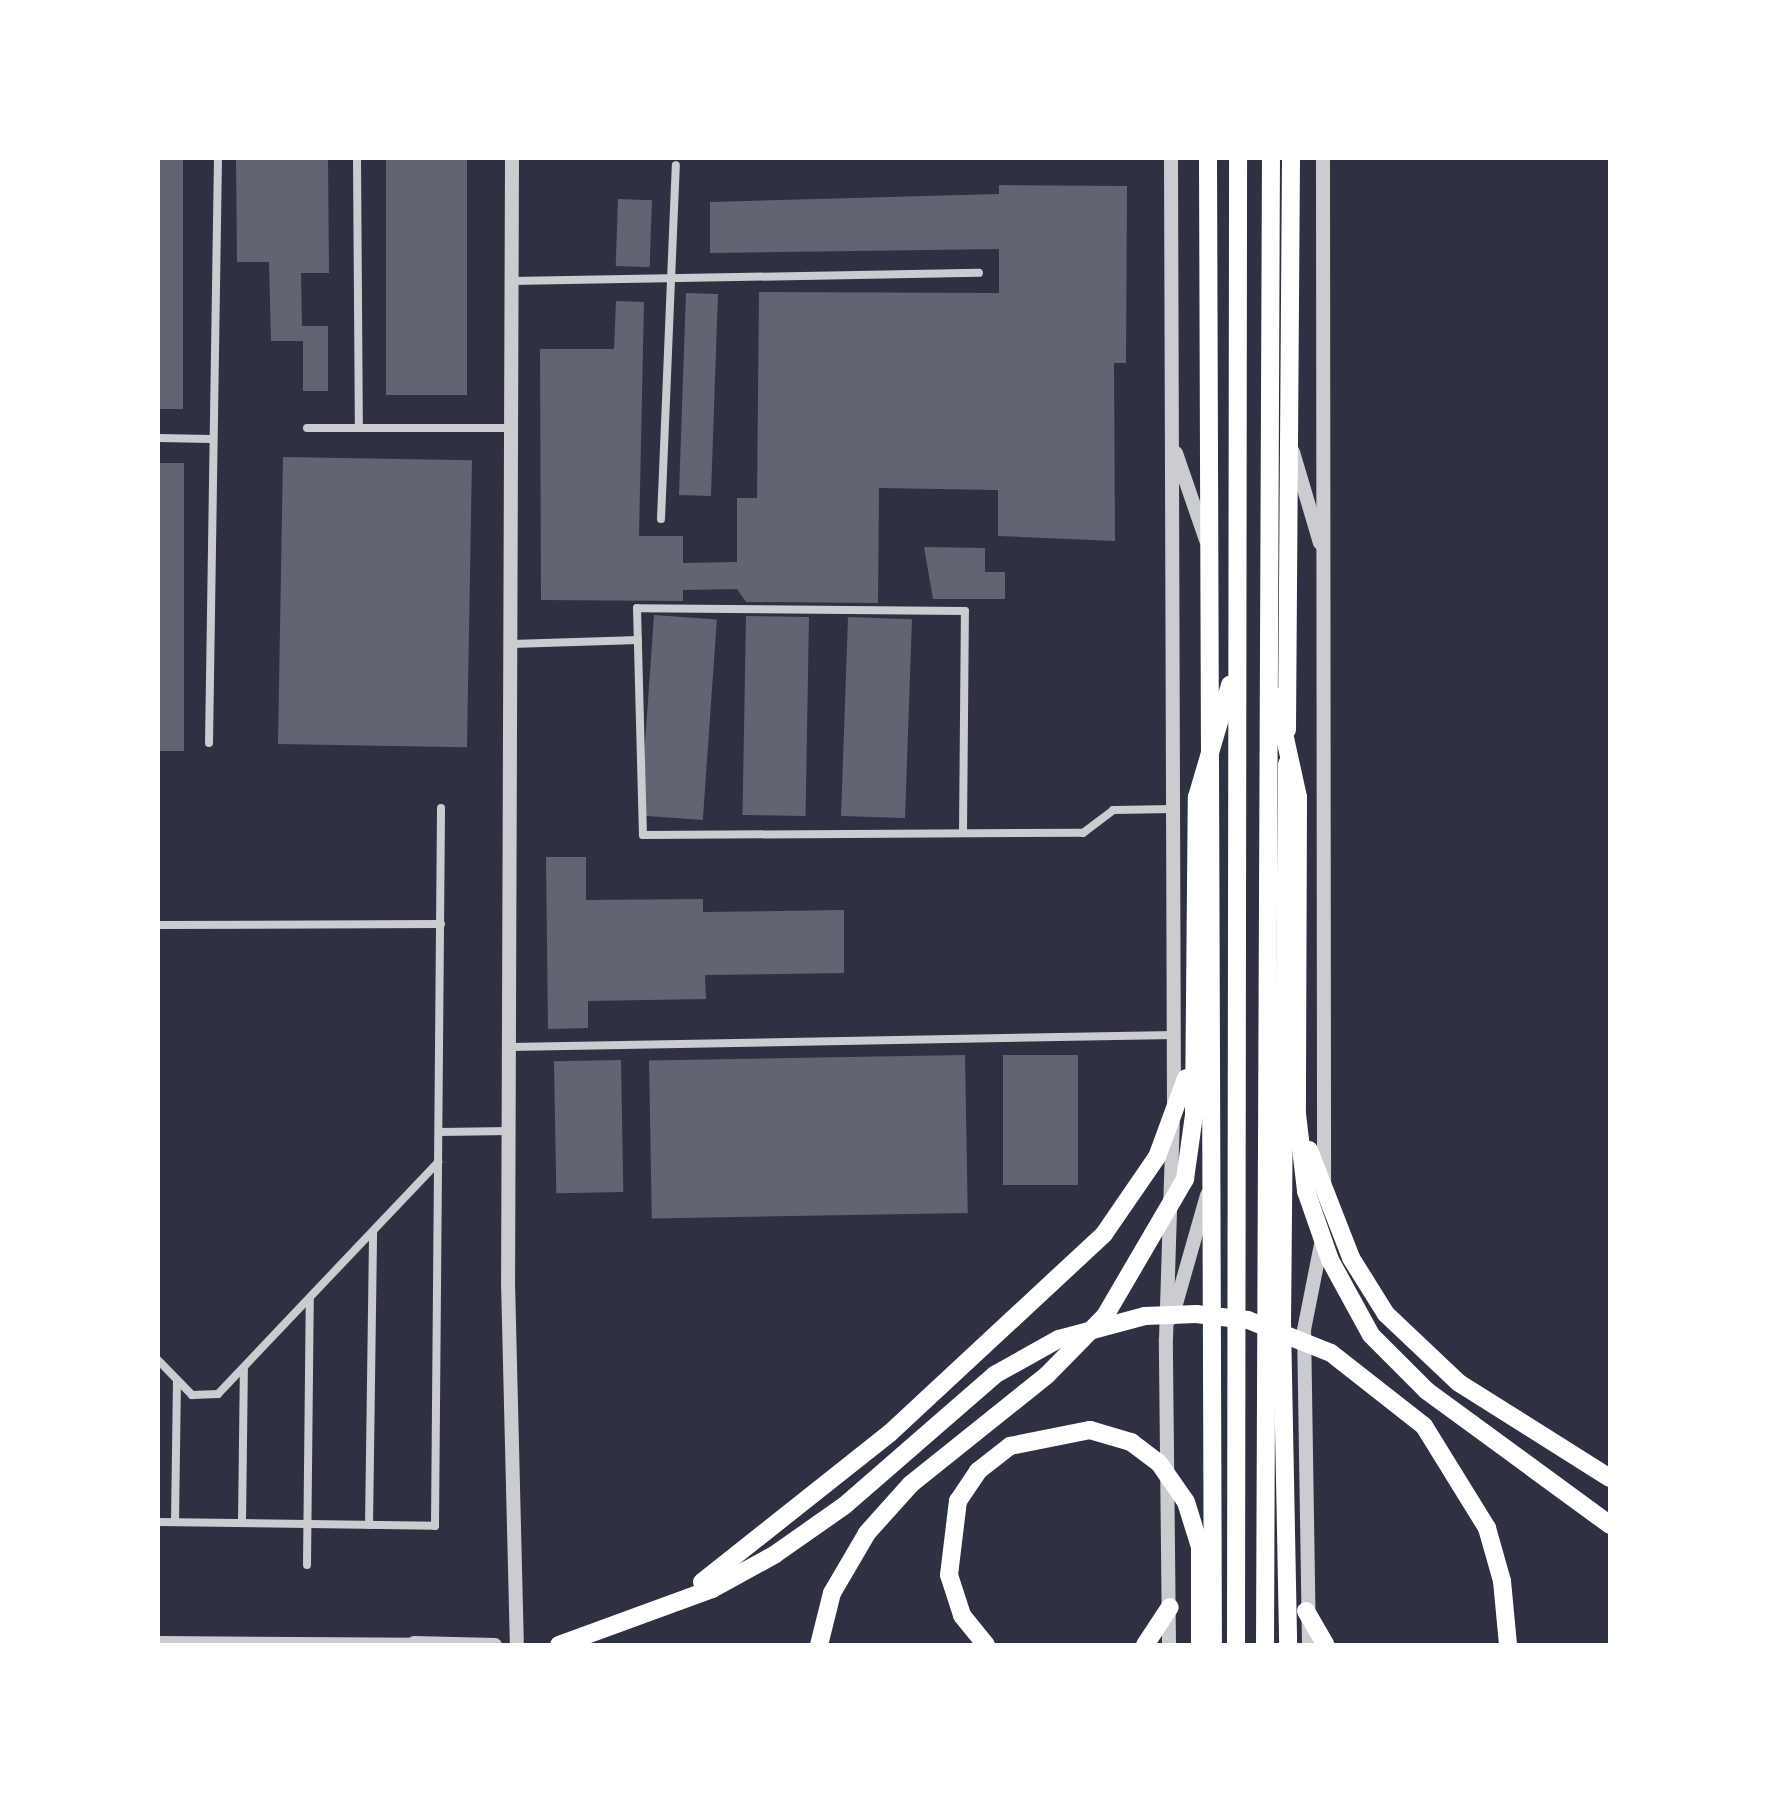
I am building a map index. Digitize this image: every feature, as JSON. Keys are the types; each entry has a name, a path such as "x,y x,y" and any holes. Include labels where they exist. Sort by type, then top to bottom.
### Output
{"main road":[{"path":"1208,158 1213,560 1210,1187 1213,1645"},
{"path":"1236,1645 1238,158"},
{"path":"1265,1645 1271,158"},
{"path":"1288,1645 1282,1308 1291,158"},
{"path":"819,1645 832,1593 867,1533 911,1484 1047,1375 1105,1316 1154,1243 1185,1179 1195,1033 1197,797 1237,663"},
{"path":"1269,664 1298,797 1297,1114 1306,1191 1330,1260 1371,1335 1427,1391 1610,1525"},
{"path":"649,1616 737,1560 890,1433 1104,1234 1157,1157 1181,1102 1195,1033"},
{"path":"1297,1114 1351,1258 1386,1314 1459,1383 1610,1478"},
{"path":"559,1645 649,1616 774,1555 844,1506 996,1374 1046,1346 1110,1322 1196,1314 1248,1320 1331,1353 1424,1426 1487,1528 1502,1581 1508,1645"},
{"path":"986,1645 962,1615 949,1575 958,1501 978,1471 1010,1446 1090,1430 1131,1442 1159,1463 1186,1502 1200,1547 1200,1645"},
{"path":"1145,1645 1170,1607"},
{"path":"1306,1611 1326,1645"}],"street":[{"path":"209,743 218,158"},
{"path":"357,158 359,428"},
{"path":"512,158 509,1131 517,1645"},
{"path":"1169,1645 1166,1339 1174,1035 1171,158"},
{"path":"1309,1645 1306,1611 1304,1330 1323,1236 1323,158"},
{"path":"661,519 676,165"},
{"path":"512,281 979,273"},
{"path":"307,428 512,428"},
{"path":"158,438 212,439"},
{"path":"1290,441 1324,559"},
{"path":"1172,442 1213,560"},
{"path":"963,832 965,611 637,608 643,835 1083,833 1113,810 1174,809"},
{"path":"512,644 638,640"},
{"path":"158,1522 435,1526 441,808"},
{"path":"158,925 441,924"},
{"path":"510,1047 1174,1035"},
{"path":"439,1132 509,1131"},
{"path":"158,1360 192,1395 218,1394 438,1162"},
{"path":"1166,1339 1210,1187"},
{"path":"369,1525 373,1232"},
{"path":"307,1565 310,1299"},
{"path":"242,1523 244,1369"},
{"path":"175,1522 177,1381"},
{"path":"158,1643 495,1645"}],"building":[{"path":"158,158 183,158 183,409 158,409"},
{"path":"236,158 328,158 329,273 301,273 302,326 328,326 328,391 303,391 303,341 271,341 269,262 237,262"},
{"path":"386,158 467,158 467,395 386,395"},
{"path":"999,185 1127,186 1126,363 1114,363 1115,541 998,536 998,490 879,488 878,603 746,602 737,589 683,590 683,601 541,600 540,349 614,349 616,301 644,302 639,536 683,536 683,563 737,562 737,498 757,498 759,292 999,293 999,249 710,253 710,202 999,194"},
{"path":"618,199 652,200 650,267 616,266"},
{"path":"686,293 718,294 711,496 679,495"},
{"path":"283,457 472,460 467,747 278,744"},
{"path":"158,463 184,463 184,751 158,751"},
{"path":"924,547 985,548 985,572 1005,572 1005,599 933,599"},
{"path":"654,615 717,619 703,820 640,816"},
{"path":"746,616 809,617 806,816 743,815"},
{"path":"848,617 912,619 905,818 841,816"},
{"path":"546,857 586,857 586,900 703,899 703,912 844,910 844,973 705,975 706,999 588,1001 588,1028 548,1029"},
{"path":"965,1055 968,1213 652,1218 649,1061"},
{"path":"1003,1055 1078,1055 1078,1185 1003,1185"},
{"path":"621,1060 623,1192 556,1193 554,1061"}]}
